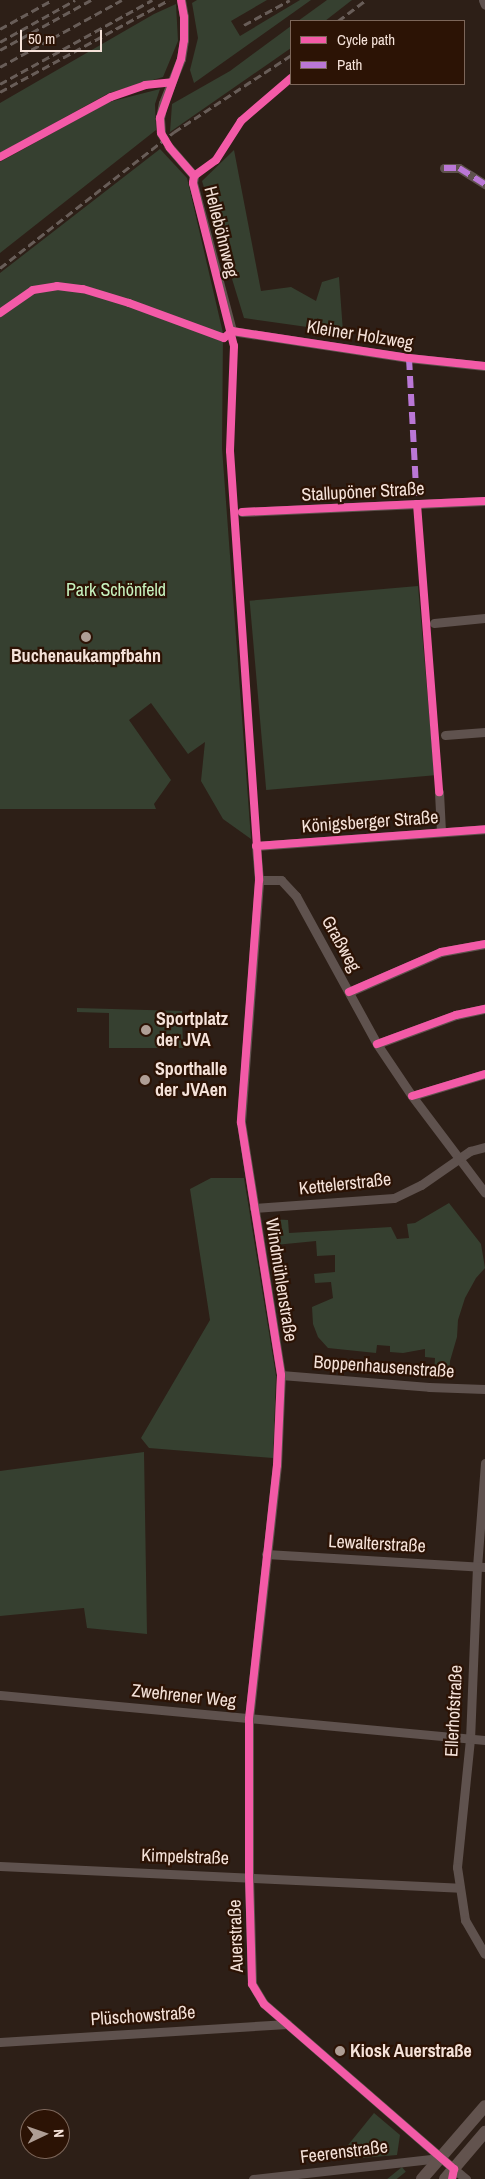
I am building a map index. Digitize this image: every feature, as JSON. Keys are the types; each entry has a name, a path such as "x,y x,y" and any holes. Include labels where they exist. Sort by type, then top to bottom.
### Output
{"main road":[{"path":"422,2179 485,2106"},
{"path":"445,2179 453,2174 485,2132"}],"street":[{"path":"162,132 160,118 163,103 181,60 184,40 184,17 181,0"},
{"path":"483,0 485,4"},
{"name":"Helleböhnweg","path":"170,148 194,176 193,183 232,331"},
{"path":"444,168 459,168 485,184"},
{"name":"Kleiner Holzweg","path":"232,331 409,358 485,366"},
{"name":"Stallupöner Straße","path":"242,512 485,501"},
{"path":"434,623 485,618"},
{"path":"445,735 485,732"},
{"path":"439,792 441,832"},
{"name":"Königsberger Straße","path":"256,846 485,829"},
{"name":"Windmühlenstraße","path":"249,1719 277,1465 280,1375 241,1122 259,880 256,846"},
{"name":"Graßweg","path":"259,880 281,880 296,896 377,1044 412,1096 485,1193"},
{"path":"349,992 441,952 485,944"},
{"path":"377,1044 456,1014 485,1009"},
{"path":"412,1096 485,1074"},
{"name":"Kettelerstraße","path":"254,1208 394,1198 421,1185 470,1151 485,1147"},
{"name":"Boppenhausenstraße","path":"280,1375 429,1387 485,1389"},
{"name":"Ellerhofstraße","path":"485,1463 481,1567 470,1739 458,1850 459,1888 465,1920 485,1954"},
{"name":"Lewalterstraße","path":"266,1554 481,1567"},
{"name":"Zwehrener Weg","path":"0,1695 485,1740"},
{"name":"Auerstraße","path":"249,1719 249,1876 252,1984 264,2004 440,2158 453,2174 466,2179"},
{"name":"Kimpelstraße","path":"0,1866 249,1876 459,1888"},
{"name":"Plüschowstraße","path":"0,2042 287,2024"},
{"name":"Feerenstraße","path":"252,2179 440,2158"}],"green space":[{"path":"197,0 267,0 231,21 240,36 300,0 311,0 194,83 190,70 198,38 192,3"},
{"path":"327,0 352,0 326,20 299,20"},
{"path":"176,4 178,41 163,77 109,93 0,153 0,103 154,14"},
{"path":"290,27 290,49 170,132 172,104 230,71"},
{"path":"160,89 155,104 156,130 0,253 0,162 109,102"},
{"name":"Park Schönfeld","path":"160,149 187,178 223,333 222,448 251,839 223,819 201,781 205,742 188,754 151,703 129,720 171,780 154,804 156,809 0,809 0,273"},
{"path":"234,150 261,291 291,287 316,301 322,282 339,277 343,332 244,318 202,181"},
{"path":"418,586 435,775 266,790 250,601"},
{"name":"Sportplatz der JVA","path":"77,1008 182,1011 183,1048 109,1048 109,1013 77,1012"},
{"path":"211,1178 244,1178 276,1376 273,1458 149,1448 141,1438 210,1320 190,1189"},
{"path":"449,1203 481,1244 485,1268 476,1278 465,1298 458,1320 457,1337 450,1361 449,1379 434,1374 435,1358 425,1357 425,1349 403,1353 390,1352 390,1346 377,1345 376,1353 328,1348 318,1337 313,1324 312,1307 333,1298 331,1282 315,1283 314,1274 335,1272 335,1255 317,1256 316,1241 275,1245 270,1219 288,1220 289,1233 391,1227 397,1239 409,1238 407,1224 415,1223"},
{"path":"144,1452 147,1634 87,1628 84,1608 0,1616 0,1471"},
{"path":"374,2113 400,2135 397,2155 339,2160 340,2155"},
{"path":"402,2167 406,2172 397,2179 387,2179"}],"tunnel":[{"path":"161,133 170,148"}],"railway":[{"path":"0,29 52,0"},
{"path":"0,42 75,0"},
{"path":"0,50 91,0"},
{"path":"0,67 122,0"},
{"path":"0,84 152,0"},
{"path":"0,92 169,0"},
{"path":"244,25 290,0"},
{"path":"339,20 366,0"},
{"path":"0,268 174,132 290,56"}],"marked path":[{"path":"444,168 459,168 485,184"},
{"path":"409,358 417,507"}],"cycle path":[{"path":"181,0 184,17 184,40 181,59 160,118 161,133 170,148 194,176 193,183 234,346 230,451 259,880 241,1122 281,1375 277,1465 249,1719 249,1876 252,1984 264,2004 454,2169 452,2179"},
{"path":"194,176 216,160 241,121 290,79"},
{"path":"0,157 111,97 145,85 172,82"},
{"path":"0,313 33,290 57,286 83,289 129,303 224,338 232,331"},
{"path":"232,331 409,358 485,366"},
{"path":"242,512 485,501"},
{"path":"417,504 439,792"},
{"path":"256,846 485,829"},
{"path":"349,992 441,952 485,944"},
{"path":"377,1044 456,1015 485,1009"},
{"path":"412,1096 485,1074"}],"place":[{"name":"Buchenaukampfbahn","path":"86,637"},
{"name":"Sportplatz der JVA","path":"146,1030"},
{"name":"Sporthalle der JVAen","path":"145,1080"},
{"name":"Kiosk Auerstraße","path":"340,2051"}]}
